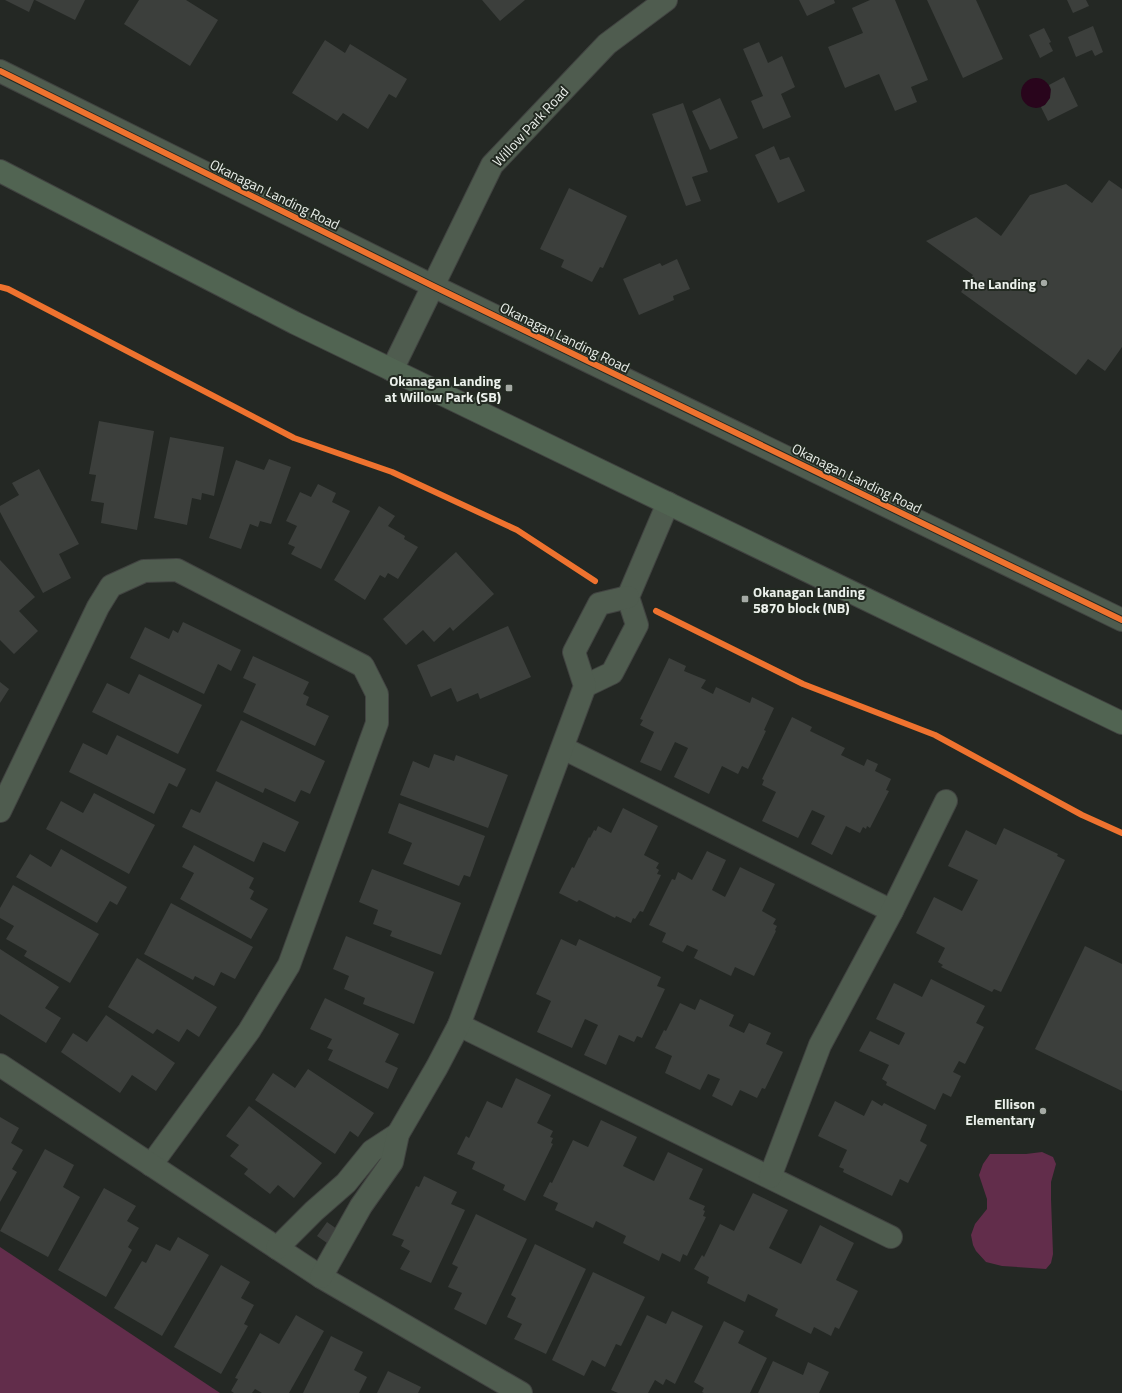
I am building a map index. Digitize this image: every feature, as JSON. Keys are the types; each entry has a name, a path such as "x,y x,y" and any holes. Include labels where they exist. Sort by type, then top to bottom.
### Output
{"main road":[{"path":"0,171 295,323 1122,723"}],"street":[{"name":"Willow Park Road","path":"392,370 492,165 607,44 666,0"},
{"name":"Okanagan Landing Road","path":"0,71 433,286 1122,620"},
{"path":"585,686 612,673 637,625 628,597 668,503"},
{"path":"0,811 98,608 111,586 144,571 177,570 363,666 377,694 377,723 289,965 249,1031 151,1165"},
{"path":"321,1277 362,1206 392,1162 398,1134 437,1067 459,1025 585,686 574,652 599,604 628,597"},
{"path":"562,748 892,911"},
{"path":"770,1177 820,1045 892,911 946,801"},
{"path":"459,1025 891,1237"},
{"path":"0,1065 321,1277 520,1393"},
{"path":"277,1248 314,1211 346,1183 372,1151 398,1134"}],"shaded area":[{"path":"1036,78 1047,82 1051,93 1047,104 1036,108 1025,104 1021,93 1025,82"},
{"path":"1042,1152 1053,1157 1056,1164 1051,1182 1053,1254 1051,1263 1046,1269 1002,1266 986,1262 976,1251 971,1235 975,1224 987,1209 987,1199 979,1175 983,1164 990,1154 1026,1154"},
{"path":"0,1247 220,1393 0,1393"}],"building":[{"path":"5,0 34,0 29,12"},
{"path":"35,0 85,0 75,20"},
{"path":"139,0 186,0 218,20 190,66 124,24"},
{"path":"482,0 525,0 500,21"},
{"path":"799,0 834,0 835,3 807,16"},
{"path":"870,0 895,0 928,80 911,87 917,102 895,111 879,74 845,88 828,47 863,33 852,8"},
{"path":"927,0 976,0 1003,59 963,78"},
{"path":"1067,0 1086,0 1089,6 1073,13"},
{"path":"1093,26 1103,52 1095,56 1092,50 1076,57 1068,37"},
{"path":"1044,28 1051,42 1049,43 1053,51 1040,58 1029,35"},
{"path":"325,40 345,53 350,44 407,79 396,98 389,94 368,129 343,113 337,121 292,93"},
{"path":"759,42 768,63 782,56 795,87 781,94 791,117 763,129 751,101 763,96 743,49"},
{"path":"1064,77 1078,106 1048,121 1041,107 1045,105 1050,98 1051,89 1049,85"},
{"path":"720,98 738,138 710,150 692,111"},
{"path":"683,103 708,172 692,177 701,201 686,206 652,114"},
{"path":"774,146 780,160 789,157 805,191 778,203 755,155"},
{"name":"The Landing","path":"1109,180 1122,189 1122,347 1105,371 1088,359 1076,375 961,292 973,275 926,241 976,217 1001,236 1030,195 1066,184 1092,203"},
{"path":"569,188 627,216 603,268 600,267 592,282 561,267 564,260 540,249"},
{"path":"677,259 690,289 673,296 674,300 639,315 623,279 660,263 662,266"},
{"path":"99,421 154,431 137,530 101,523 104,503 91,501 96,475 89,474"},
{"path":"170,437 224,447 214,496 202,493 201,500 192,498 187,525 154,518"},
{"path":"269,459 291,467 271,524 260,521 258,527 250,524 241,549 209,538 236,460 264,470"},
{"path":"39,469 79,544 59,554 71,578 43,593 0,512 0,506 19,495 12,483"},
{"path":"318,484 336,493 332,502 350,511 321,569 291,554 295,547 288,544 297,526 286,521 300,492 311,497"},
{"path":"379,506 395,516 388,526 405,536 404,539 418,547 398,579 388,573 385,578 380,575 365,600 334,580"},
{"path":"456,552 494,594 453,631 450,627 434,642 423,630 406,645 383,619"},
{"path":"0,560 35,597 19,611 38,631 14,654 0,640"},
{"path":"183,622 241,650 231,671 218,664 204,694 130,658 145,627 169,639 173,630 178,633"},
{"path":"508,626 531,677 480,699 478,693 457,702 451,688 431,697 417,665"},
{"path":"253,656 309,682 303,694 309,697 306,705 329,716 315,746 243,712 256,684 243,678"},
{"path":"669,658 686,666 684,671 706,680 701,688 713,694 716,687 750,703 752,697 774,708 764,730 766,731 748,769 742,766 738,774 722,766 709,794 674,777 688,748 675,742 661,771 640,762 654,732 640,725 643,720 640,719"},
{"path":"139,674 202,705 178,754 92,712 107,683 129,694"},
{"path":"0,682 9,689 0,703"},
{"path":"792,717 812,727 810,731 845,748 841,755 864,766 867,759 878,764 875,771 891,779 886,790 889,791 870,828 867,826 866,829 863,827 860,833 846,826 832,855 811,844 825,816 812,810 798,838 762,821 776,792 762,785 764,780 762,779"},
{"path":"241,720 325,761 310,794 301,790 295,802 265,788 263,793 216,771"},
{"path":"117,735 186,769 177,787 169,783 154,814 69,772 83,743 107,755"},
{"path":"434,754 454,761 456,755 508,775 488,828 400,795 413,761 429,768"},
{"path":"216,781 299,822 285,852 263,842 254,862 182,827 191,809 200,813"},
{"path":"94,793 155,825 129,874 46,829 61,801 83,813"},
{"path":"399,803 485,836 470,877 464,875 459,886 403,864 412,843 388,833"},
{"path":"623,808 658,826 644,855 659,863 656,868 659,870 657,874 661,875 643,912 640,911 635,919 633,918 631,923 616,916 615,918 579,900 577,902 559,893 572,867 574,868 594,830 596,831 598,826 611,833"},
{"path":"1004,828 1058,854 1057,856 1065,860 1001,992 994,989 992,992 941,967 943,965 938,962 945,948 916,933 934,897 962,911 978,880 948,866 966,830 996,845"},
{"path":"194,845 254,878 249,888 254,891 250,899 268,909 251,939 180,899 194,873 182,867"},
{"path":"61,849 127,887 117,905 110,901 97,923 16,877 30,854 51,867"},
{"path":"707,851 726,860 712,890 725,897 740,867 775,884 762,911 776,919 773,924 777,926 776,931 754,976 735,967 731,976 694,958 698,950 687,945 683,952 662,942 666,933 649,925 672,879 675,880 678,872 692,880"},
{"path":"372,869 461,903 441,955 390,936 392,931 373,924 378,910 359,902"},
{"path":"13,885 99,934 70,983 24,956 27,951 6,939 14,926 0,918 0,908"},
{"path":"171,903 253,947 235,979 221,972 214,986 195,976 193,980 144,954"},
{"path":"346,936 434,972 414,1024 363,1004 365,998 344,989 349,976 333,969"},
{"path":"561,939 576,946 579,939 661,977 657,986 665,989 642,1038 637,1036 634,1042 619,1035 606,1065 584,1055 598,1025 585,1019 572,1048 537,1032 551,1001 536,994"},
{"path":"1085,946 1122,964 1122,1091 1035,1049"},
{"path":"0,949 59,987 45,1008 61,1018 46,1043 0,1014"},
{"path":"137,958 217,1007 199,1037 187,1029 179,1042 157,1029 153,1034 108,1007"},
{"path":"931,979 985,1006 976,1023 984,1027 965,1064 959,1061 953,1072 961,1076 951,1097 943,1093 935,1110 886,1085 887,1082 882,1079 889,1065 859,1051 870,1031 899,1045 905,1033 876,1019 894,983 922,997"},
{"path":"325,998 399,1034 385,1062 398,1068 388,1089 328,1060 333,1050 327,1048 332,1039 310,1029"},
{"path":"700,999 734,1015 729,1026 744,1033 749,1023 771,1033 766,1044 783,1052 765,1089 762,1088 757,1098 740,1090 732,1106 712,1096 720,1079 708,1074 700,1090 665,1073 672,1056 655,1048 664,1030 666,1031 680,1003 695,1010"},
{"path":"106,1015 175,1063 156,1091 132,1075 120,1093 61,1052 73,1033 87,1042"},
{"path":"308,1069 374,1113 358,1137 350,1131 335,1154 255,1100 273,1073 295,1088"},
{"path":"516,1078 551,1095 537,1123 553,1131 550,1137 553,1138 551,1143 553,1144 525,1201 503,1190 505,1185 472,1169 475,1162 457,1154 466,1136 469,1138 487,1101 502,1108"},
{"path":"872,1100 882,1106 884,1103 927,1125 920,1141 927,1145 908,1183 900,1179 892,1196 843,1172 844,1169 839,1167 847,1150 818,1136 835,1101 864,1116"},
{"path":"249,1106 322,1163 294,1198 278,1185 270,1194 244,1174 248,1169 230,1156 239,1145 226,1136"},
{"path":"0,1117 19,1128 11,1143 23,1150 12,1169 17,1172 0,1202"},
{"path":"601,1120 637,1137 623,1166 654,1181 668,1152 703,1169 689,1199 705,1206 703,1216 706,1217 687,1256 683,1254 680,1262 662,1253 659,1261 623,1243 626,1236 596,1221 593,1228 555,1210 558,1203 543,1196 550,1182 552,1183 573,1140 588,1147"},
{"path":"45,1149 74,1165 63,1187 80,1197 48,1257 0,1231"},
{"path":"424,1176 457,1192 451,1204 465,1210 431,1283 400,1269 410,1251 401,1246 404,1240 392,1235 416,1186 419,1187"},
{"path":"104,1188 136,1206 127,1221 139,1228 128,1247 132,1250 106,1297 58,1270"},
{"path":"753,1193 788,1210 769,1248 801,1264 820,1225 854,1243 836,1280 858,1291 839,1329 835,1327 831,1336 814,1327 811,1334 775,1316 778,1309 748,1294 745,1302 707,1283 709,1277 694,1269 702,1255 704,1257 720,1224 734,1231"},
{"path":"476,1214 527,1239 486,1325 454,1309 462,1293 448,1287 458,1267 452,1264"},
{"path":"327,1222 337,1229 327,1243 317,1236"},
{"path":"178,1237 209,1255 162,1336 114,1308 142,1261 146,1263 156,1244 170,1251"},
{"path":"535,1244 586,1269 546,1354 514,1339 522,1324 507,1317 516,1298 511,1295"},
{"path":"221,1265 250,1282 241,1298 254,1305 244,1324 248,1326 221,1374 174,1347"},
{"path":"593,1272 645,1297 621,1346 616,1344 605,1367 592,1360 584,1376 552,1360"},
{"path":"672,1311 703,1326 675,1384 666,1379 663,1385 655,1380 648,1393 618,1393 611,1390 647,1315 666,1324"},
{"path":"296,1315 324,1331 289,1393 262,1393 255,1389 252,1393 234,1393 231,1391 238,1379 235,1378 260,1333 279,1344"},
{"path":"724,1321 744,1331 738,1343 767,1358 750,1393 704,1393 702,1392 704,1388 694,1382"},
{"path":"331,1336 363,1352 354,1370 367,1377 359,1393 303,1393"},
{"path":"773,1361 803,1375 808,1362 829,1372 819,1393 758,1393"},
{"path":"388,1371 421,1387 418,1393 377,1393"}],"cycle path":[{"path":"0,71 433,286 1122,620"},
{"path":"0,287 8,289 294,438 392,472 517,530 595,581"},
{"path":"656,611 803,684 935,735 1082,815 1122,833"}],"place":[{"name":"The Landing","path":"1044,283"},
{"name":"Okanagan Landing at Willow Park (SB)","path":"509,388"},
{"name":"Okanagan Landing 5870 block (NB)","path":"745,599"},
{"name":"Ellison Elementary","path":"1043,1111"}]}
